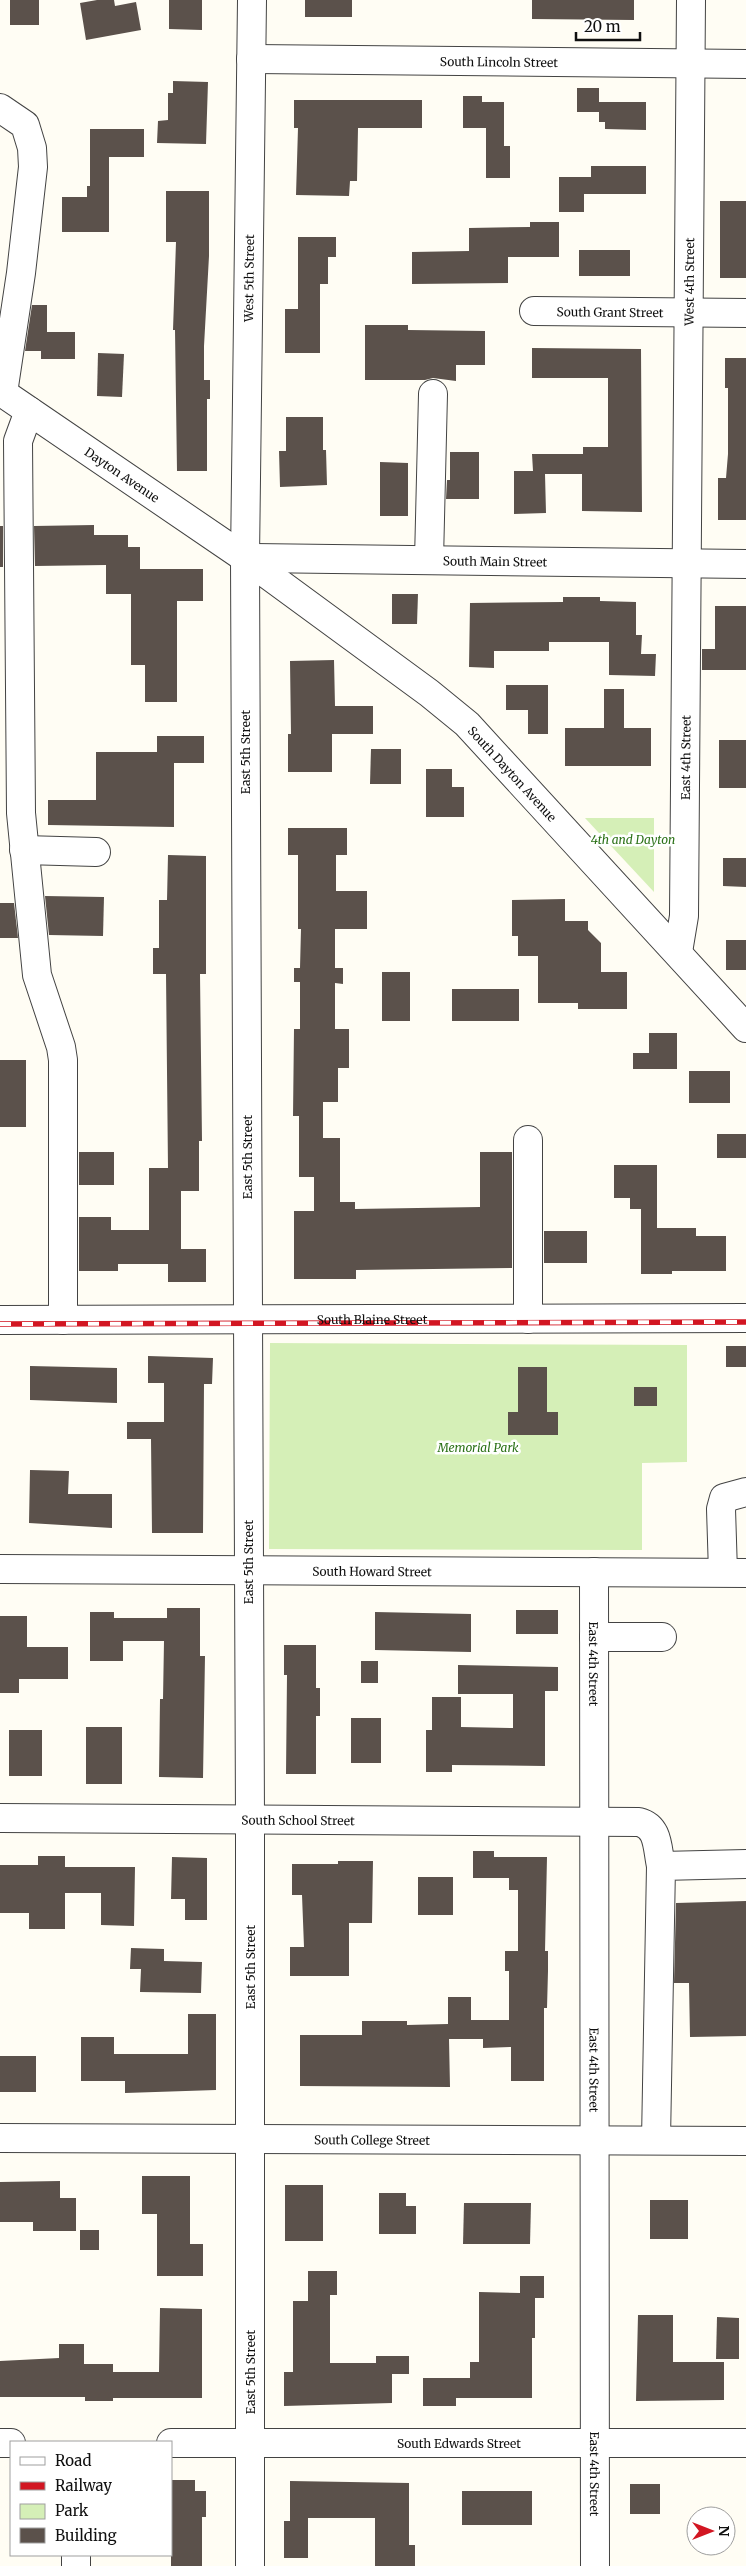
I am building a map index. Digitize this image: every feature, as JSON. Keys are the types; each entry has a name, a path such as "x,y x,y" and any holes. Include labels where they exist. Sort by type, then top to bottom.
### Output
{"street":[{"name":"West 5th Street","path":"245,558 252,0"},
{"name":"West 4th Street","path":"686,563 691,0"},
{"name":"South Lincoln Street","path":"252,58 746,64"},
{"path":"0,108 25,125 32,148 33,167 21,273 1,392"},
{"name":"South Grant Street","path":"534,310 746,313"},
{"name":"Dayton Avenue","path":"1,392 245,558"},
{"path":"430,560 433,394"},
{"path":"29,411 18,441 21,813 37,975 61,1047 63,1060 63,1320"},
{"name":"South Main Street","path":"245,558 746,564"},
{"name":"South Dayton Avenue","path":"245,558 429,693 467,724 746,1028"},
{"name":"East 5th Street","path":"245,558 250,1820 250,2566"},
{"name":"East 4th Street","path":"678,952 684,916 686,563"},
{"path":"24,850 96,852"},
{"path":"528,1140 528,1319"},
{"name":"South Blaine Street","path":"0,1320 746,1318"},
{"path":"734,1572 721,1509 724,1498 746,1492"},
{"name":"South Howard Street","path":"0,1569 734,1572"},
{"name":"East 4th Street","path":"594,1572 596,2566"},
{"path":"594,1637 662,1637"},
{"name":"South School Street","path":"0,1818 639,1822 649,1825 653,1830 661,1866"},
{"path":"656,2140 661,1866 746,1864"},
{"name":"South College Street","path":"0,2138 746,2141"},
{"name":"South Edwards Street","path":"172,2443 746,2443"}],"green space":[{"name":"4th and Dayton","path":"585,818 654,818 654,892"},
{"name":"Memorial Park","path":"270,1343 687,1345 687,1462 642,1463 642,1550 269,1549"}],"building":[{"path":"10,0 39,0 39,25 10,25"},
{"path":"114,0 115,6 136,2 141,30 86,40 80,3"},
{"path":"169,0 202,0 202,30 169,29"},
{"path":"305,0 352,0 352,17 305,17"},
{"path":"532,0 634,0 634,20 532,19"},
{"path":"173,81 208,82 206,144 157,143 158,121 168,120 168,93 173,93"},
{"path":"577,88 599,88 599,102 646,102 646,130 605,129 605,122 599,122 599,112 577,112"},
{"path":"463,96 482,96 482,102 504,102 504,146 510,146 510,178 486,178 486,128 463,128"},
{"path":"294,100 422,100 422,128 358,128 357,181 350,181 349,196 296,195 298,128 294,128"},
{"path":"90,129 144,129 144,157 109,157 109,232 62,232 62,197 87,197 87,186 90,186"},
{"path":"591,166 646,166 646,194 584,194 584,212 559,212 559,177 591,177"},
{"path":"166,191 209,191 209,256 204,346 204,380 210,380 210,399 207,399 207,471 177,471 175,330 173,330 176,242 166,242"},
{"path":"720,201 746,201 746,278 720,278"},
{"path":"530,222 559,222 559,257 508,257 508,283 412,284 412,252 469,251 469,228 530,227"},
{"path":"298,237 336,237 336,257 328,257 328,284 320,284 320,353 285,353 285,309 298,309"},
{"path":"579,250 630,250 630,276 579,276"},
{"path":"32,305 47,305 47,332 75,332 75,359 41,359 41,351 25,351"},
{"path":"365,325 408,325 408,330 485,331 485,365 456,365 456,381 433,378 425,380 365,380"},
{"path":"532,348 641,349 642,512 582,511 582,474 545,474 546,513 514,514 514,471 533,471 532,454 583,454 583,447 608,447 608,378 532,378"},
{"path":"98,353 124,354 122,397 97,396"},
{"path":"725,358 746,358 746,520 718,520 718,478 726,478 728,454 728,388 725,388"},
{"path":"286,417 323,417 323,450 326,450 327,485 280,487 279,451 286,451"},
{"path":"450,452 479,452 479,499 446,499 447,480 450,480"},
{"path":"380,462 408,463 408,516 380,516"},
{"path":"94,525 94,535 128,535 128,547 140,547 140,569 203,569 203,601 177,601 177,702 145,702 145,665 131,665 131,594 106,594 106,565 35,566 34,526"},
{"path":"0,526 3,526 3,567 0,567"},
{"path":"392,594 418,594 417,624 392,624"},
{"path":"563,597 600,597 600,601 636,602 636,635 642,635 641,654 656,654 655,676 609,675 609,642 549,642 549,651 494,651 494,668 469,667 470,603 563,602"},
{"path":"715,606 746,606 746,670 702,670 702,649 715,649"},
{"path":"334,660 335,706 373,706 373,734 332,734 332,772 288,772 288,734 291,734 290,661"},
{"path":"506,685 548,685 548,734 528,734 528,710 506,710"},
{"path":"604,689 624,689 624,728 651,728 651,766 565,766 565,728 604,728"},
{"path":"157,736 204,736 204,763 174,763 174,827 48,825 48,800 96,800 96,752 157,752"},
{"path":"719,740 746,740 746,788 719,788"},
{"path":"371,749 401,749 401,784 370,784"},
{"path":"426,769 452,769 452,787 464,787 464,817 426,817"},
{"path":"288,828 347,828 347,855 336,855 336,891 367,891 367,929 335,929 335,968 343,968 343,984 335,983 335,1029 349,1029 349,1068 338,1068 338,1102 323,1102 323,1138 340,1138 340,1202 355,1202 355,1209 480,1207 480,1152 512,1152 512,1268 356,1270 356,1279 294,1279 294,1211 314,1211 314,1177 299,1177 299,1116 293,1116 294,1029 300,1029 300,982 294,982 294,968 300,968 301,929 298,929 298,855 288,855"},
{"path":"168,855 206,856 206,974 200,974 202,1141 199,1141 199,1191 181,1191 181,1249 206,1249 206,1282 168,1282 168,1264 118,1264 118,1271 79,1271 79,1217 111,1217 111,1230 149,1230 149,1168 168,1168 166,974 153,974 153,948 159,948 159,900 167,900"},
{"path":"723,858 746,858 746,887 723,886"},
{"path":"45,896 104,897 103,936 49,935"},
{"path":"565,899 565,921 588,921 588,930 601,943 601,972 627,972 627,1009 578,1009 578,1003 538,1003 538,956 518,956 518,936 512,936 512,900"},
{"path":"0,903 14,903 18,938 0,938"},
{"path":"726,940 746,940 746,970 726,970"},
{"path":"382,972 410,972 410,1021 382,1021"},
{"path":"452,989 519,989 519,1021 452,1021"},
{"path":"649,1033 677,1033 677,1069 633,1069 633,1053 649,1053"},
{"path":"0,1060 26,1060 26,1127 0,1127"},
{"path":"689,1071 730,1071 730,1103 689,1103"},
{"path":"717,1134 746,1134 746,1158 717,1158"},
{"path":"79,1152 114,1152 114,1185 79,1185"},
{"path":"614,1165 657,1165 657,1228 696,1228 696,1236 726,1236 726,1271 672,1271 672,1274 641,1274 641,1209 630,1209 630,1198 614,1198"},
{"path":"544,1231 587,1231 587,1263 544,1263"},
{"path":"726,1346 746,1346 746,1367 726,1367"},
{"path":"148,1356 213,1358 212,1384 204,1384 203,1533 152,1533 151,1439 127,1439 127,1422 164,1422 164,1383 148,1383"},
{"path":"30,1366 117,1368 117,1403 30,1400"},
{"path":"518,1367 547,1367 547,1412 558,1412 558,1435 508,1435 508,1412 518,1412"},
{"path":"634,1387 657,1387 657,1406 634,1406"},
{"path":"30,1470 69,1471 68,1494 112,1494 112,1528 29,1523"},
{"path":"167,1608 200,1608 200,1656 205,1656 203,1778 159,1777 160,1699 163,1699 164,1641 123,1641 123,1661 90,1661 90,1612 114,1612 114,1618 167,1618"},
{"path":"516,1610 558,1610 558,1634 516,1634"},
{"path":"375,1612 471,1614 471,1652 375,1650"},
{"path":"0,1616 27,1616 27,1647 68,1647 68,1679 19,1679 19,1693 0,1693"},
{"path":"284,1645 316,1645 316,1688 320,1688 320,1716 316,1716 316,1774 286,1774 287,1675 284,1675"},
{"path":"361,1661 378,1661 378,1683 361,1683"},
{"path":"458,1665 558,1667 558,1691 545,1691 545,1766 452,1765 452,1772 426,1772 426,1730 432,1730 432,1697 461,1697 461,1727 513,1728 513,1694 458,1694"},
{"path":"351,1718 381,1718 381,1763 351,1763"},
{"path":"86,1727 122,1727 122,1784 86,1784"},
{"path":"9,1730 42,1730 42,1776 9,1776"},
{"path":"473,1851 494,1851 494,1857 547,1857 545,1951 548,1951 548,1971 547,2008 544,2008 544,2081 511,2081 511,2047 483,2048 483,2039 449,2039 450,2087 300,2086 300,2035 362,2035 362,2021 407,2021 407,2025 448,2024 448,1997 471,1997 471,2020 509,2020 509,1971 505,1971 505,1951 518,1951 518,1890 509,1890 509,1878 473,1878"},
{"path":"38,1856 65,1856 65,1867 135,1867 134,1926 101,1925 101,1893 65,1893 65,1929 29,1929 29,1913 0,1913 0,1865 38,1865"},
{"path":"172,1857 207,1858 207,1920 185,1920 185,1899 171,1899"},
{"path":"338,1861 373,1861 372,1923 349,1923 349,1976 290,1976 290,1947 304,1947 302,1895 292,1895 292,1864 338,1864"},
{"path":"418,1877 453,1877 453,1915 418,1915"},
{"path":"746,1901 746,2036 690,2037 689,1983 674,1983 676,1903"},
{"path":"131,1948 164,1949 164,1961 202,1962 201,1993 140,1992 141,1969 130,1969"},
{"path":"188,2014 216,2014 216,2090 125,2093 125,2081 81,2081 81,2037 114,2037 114,2054 188,2054"},
{"path":"0,2056 36,2056 36,2092 0,2092"},
{"path":"142,2176 190,2176 190,2244 203,2244 203,2276 157,2276 157,2214 142,2214"},
{"path":"60,2181 60,2198 76,2198 76,2231 33,2231 33,2222 0,2222 0,2182"},
{"path":"285,2185 323,2185 323,2241 285,2241"},
{"path":"379,2193 406,2193 406,2206 416,2206 416,2234 379,2234"},
{"path":"650,2200 688,2200 688,2239 650,2239"},
{"path":"464,2203 531,2203 530,2244 463,2244"},
{"path":"80,2230 99,2230 99,2250 80,2250"},
{"path":"308,2271 337,2271 337,2295 330,2295 330,2363 376,2363 376,2356 409,2356 409,2374 392,2374 392,2403 284,2406 284,2372 293,2372 293,2301 308,2301"},
{"path":"520,2276 544,2276 544,2298 535,2298 535,2338 532,2338 532,2398 456,2398 456,2406 423,2406 423,2378 470,2378 470,2362 479,2362 479,2292 520,2293"},
{"path":"160,2308 202,2309 202,2398 113,2398 113,2401 85,2401 85,2397 0,2397 0,2361 59,2358 59,2344 84,2344 84,2364 113,2364 113,2372 159,2372"},
{"path":"638,2315 673,2315 673,2362 724,2362 724,2400 636,2401"},
{"path":"717,2317 739,2318 739,2359 716,2359"},
{"path":"172,2480 195,2480 195,2491 206,2491 206,2517 202,2517 202,2566 171,2566"},
{"path":"290,2481 409,2483 409,2545 415,2545 415,2566 375,2566 375,2518 308,2518 308,2558 284,2558 284,2521 290,2521"},
{"path":"630,2484 660,2484 660,2514 630,2514"},
{"path":"462,2491 532,2491 532,2525 462,2525"}],"railway":[{"path":"0,1324 746,1322"}]}
